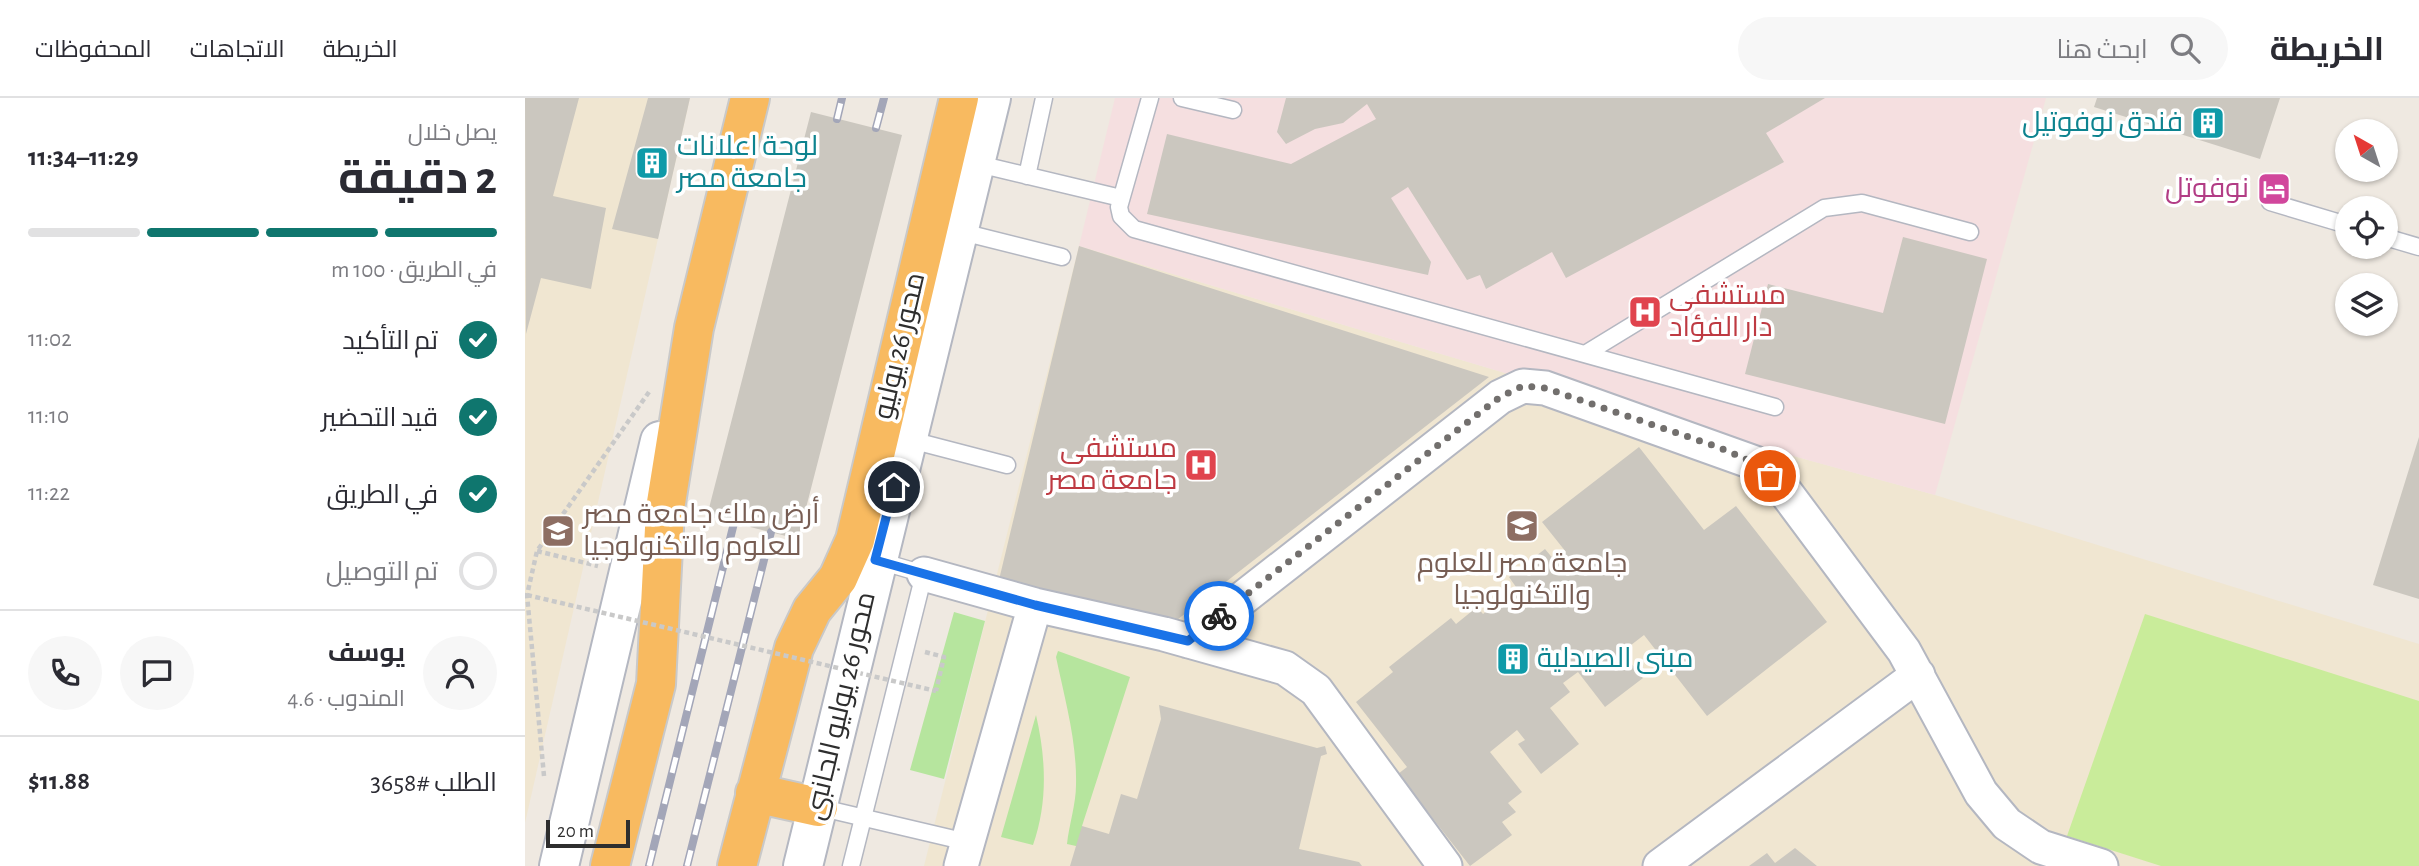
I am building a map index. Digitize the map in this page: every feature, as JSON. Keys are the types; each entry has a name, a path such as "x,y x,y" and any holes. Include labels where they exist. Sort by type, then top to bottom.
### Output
{"highway":[{"path":"610,866 656,684 665,509 694,328 750,98"},
{"name":"محور 26 يوليو","path":"737,866 794,648 812,610 838,578 855,540 943,227 959,160 959,98"},
{"path":"755,793 818,807"}],"main road":[{"path":"959,160 991,98"},
{"name":"محور 26 يوليو الجانبى","path":"803,866 875,560 907,439 943,227"},
{"path":"559,866 674,388 694,328"}],"street":[{"path":"1188,641 1500,397 1523,386 1545,388 1755,463 1784,490 1905,651 1981,793 2007,824 2041,847 2101,866"},
{"path":"924,575 1285,668 1316,690 1445,866"},
{"path":"964,854 1035,605"},
{"path":"1660,866 1918,674"}],"lane":[{"path":"1027,176 1044,98"},
{"path":"1150,98 1121,198 1121,216 1134,229 1775,407"},
{"path":"1182,98 1233,110"},
{"path":"959,160 1121,198"},
{"path":"2270,202 2335,222"},
{"path":"1585,354 1824,208 1862,203 1970,232"},
{"path":"943,227 1062,257"},
{"path":"2398,241 2419,247"},
{"path":"907,439 1006,465"},
{"path":"851,866 924,575 875,560"},
{"path":"818,807 863,817 964,854"}],"path":[{"path":"545,785 527,595 537,551 655,384"},
{"path":"537,551 628,573"},
{"path":"527,595 936,691 944,657"}],"shaded area":[{"name":"أرض ملك جامعة مصر للعلوم والتكنولوجيا","path":"525,98 690,98 525,823"},
{"name":"مستشفى دار الفؤاد","path":"1115,98 2046,98 1935,495 1673,423 1079,246"},
{"name":"جامعة مصر للعلوم والتكنولوجيا","path":"1079,246 1673,423 1935,495 2419,644 2419,866 924,866"}],"green space":[{"path":"954,612 985,621 944,779 910,770"},
{"path":"2145,614 2419,701 2419,866 2161,866 2067,836"},
{"path":"1058,651 1130,677 1082,826 1085,848 1067,844 1075,800 1076,769 1070,721 1056,657"},
{"path":"1036,715 1044,780 1041,813 1033,845 1001,837"}],"building":[{"path":"525,98 579,98 553,196 606,208 591,289 541,278 526,334"},
{"name":"لوحة اعلانات جامعة مصر","path":"648,98 690,98 658,239 612,229"},
{"path":"1286,98 1825,98 1766,133 1784,162 1566,278 1552,252 1486,289 1480,275 1467,280 1408,187 1391,198 1431,262 1428,275 1147,214 1167,134 1291,164 1376,119 1367,104 1343,123 1315,129 1286,144 1277,132"},
{"name":"فندق نوفوتيل","path":"2097,98 2280,98 2260,159 2094,107"},
{"path":"811,112 902,135 798,539 707,516"},
{"path":"1903,237 1987,259 1945,424 1745,374 1768,284 1883,313"},
{"name":"مستشفى جامعة مصر","path":"1079,246 1489,377 1173,623 998,584"},
{"path":"2419,437 2419,599 2373,585"},
{"name":"مبنى الصيدلية","path":"1639,447 1704,530 1736,506 1827,622 1707,716 1644,635 1622,652 1643,678 1605,707 1578,672 1563,683 1570,692 1550,708 1579,744 1541,774 1518,744 1525,740 1517,730 1490,752 1522,792 1508,803 1516,812 1502,822 1512,835 1470,866 1398,774 1407,767 1356,702 1393,672 1389,667 1451,618 1456,624 1477,607 1483,614 1516,587 1509,577 1545,549 1555,561 1566,552 1542,522"},
{"path":"1159,705 1317,748 1325,746 1327,754 1321,756 1299,849 1359,862 1362,866 1070,866 1082,826 1109,834 1121,794 1137,799 1161,719"},
{"path":"1795,848 1817,866 1749,866 1767,853 1775,863"}],"railway":[{"path":"837,119 842,98"},
{"path":"876,128 884,98"},
{"path":"649,866 734,523"},
{"path":"687,866 771,532"}],"way so far":[{"path":"1219,616 1402,471 1500,397 1523,386 1545,388 1718,447 1755,463 1770,476"}],"place":[{"name":"فندق نوفوتيل","path":"2208,123"},
{"name":"لوحة اعلانات جامعة مصر","path":"652,163"},
{"name":"نوفوتل","path":"2274,189"},
{"name":"مستشفى دار الفؤاد","path":"1645,312"},
{"name":"مستشفى جامعة مصر","path":"1201,465"},
{"name":"جامعة مصر للعلوم والتكنولوجيا","path":"1522,526"},
{"name":"أرض ملك جامعة مصر للعلوم والتكنولوجيا","path":"558,531"},
{"name":"مبنى الصيدلية","path":"1513,659"}],"route":[{"path":"894,487 875,560 1035,605 1188,641 1219,616"}]}
